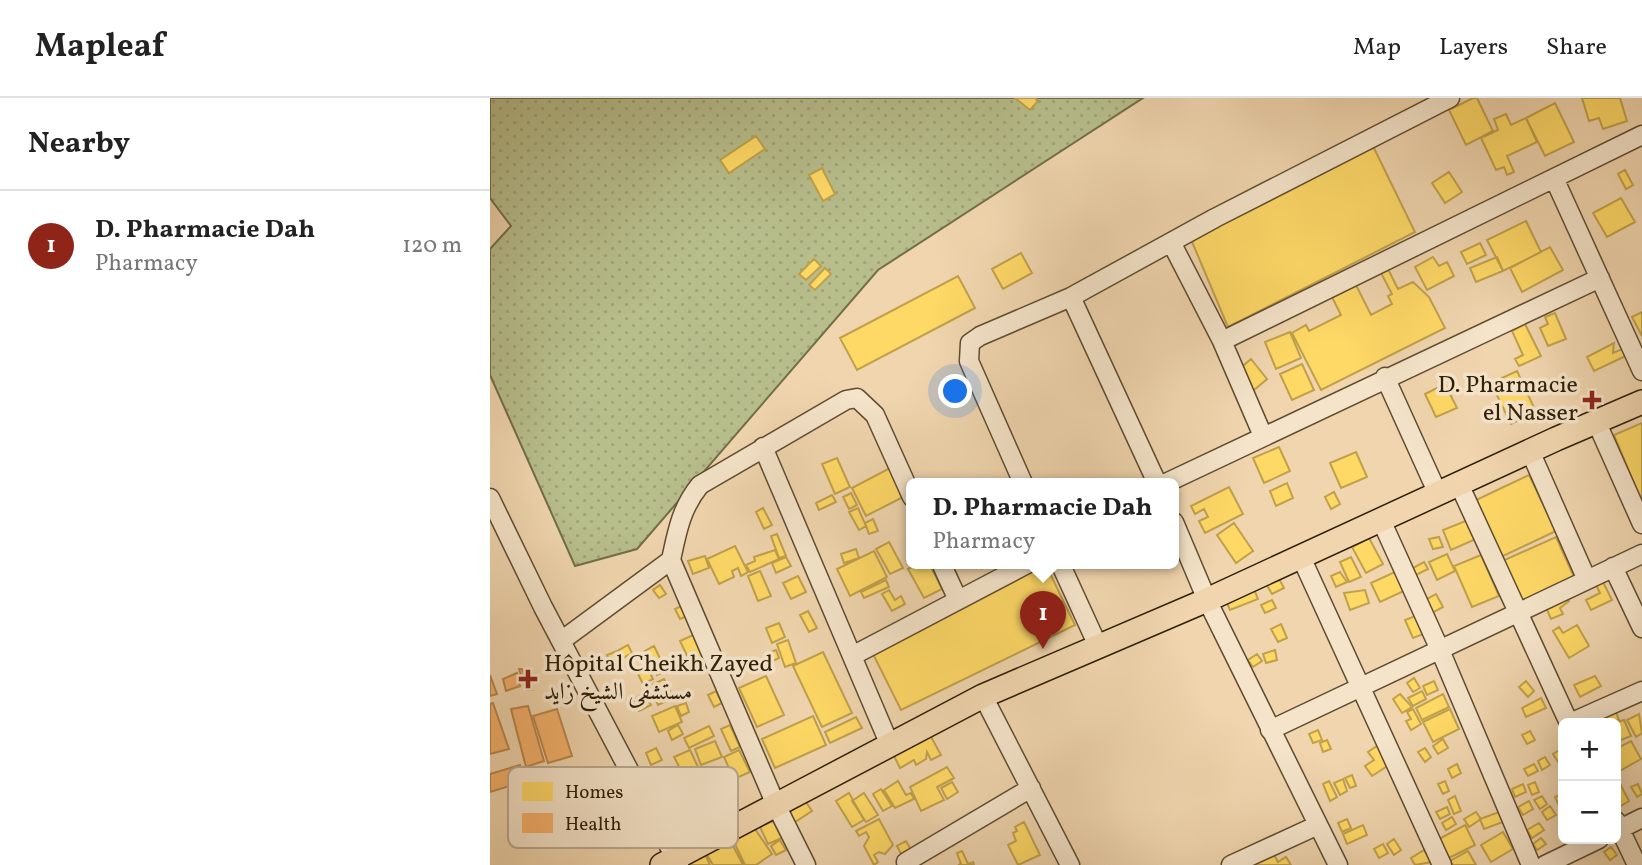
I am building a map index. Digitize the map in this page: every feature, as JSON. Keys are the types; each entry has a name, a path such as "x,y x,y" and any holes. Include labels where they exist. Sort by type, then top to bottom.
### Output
{"main road":[{"path":"738,826 888,743 983,696 1208,600 1642,402"},
{"path":"673,863 700,848"}],"street":[{"path":"1021,478 969,361 970,344 980,336 1071,297 1171,242 1450,98"},
{"path":"1222,341 1642,135"},
{"path":"1554,178 1642,370"},
{"path":"1171,242 1222,341 1263,436"},
{"path":"1176,478 1385,377 1600,278"},
{"path":"1071,297 1155,478"},
{"path":"1385,377 1438,494"},
{"path":"806,865 776,805 671,560 678,524 688,500 716,474 846,400 857,398 875,415 906,484"},
{"path":"1596,421 1642,524"},
{"path":"763,447 888,743"},
{"path":"1530,451 1587,580"},
{"path":"1459,484 1516,613 1568,718"},
{"path":"490,498 625,767"},
{"path":"1381,520 1440,650 1531,865"},
{"path":"1179,533 1270,730 1338,865"},
{"path":"1270,730 1642,554"},
{"path":"1301,557 1442,865"},
{"path":"561,641 671,560"},
{"path":"1613,568 1642,628"},
{"path":"944,569 958,600"},
{"path":"852,656 1017,569"},
{"path":"1063,569 1098,646"},
{"path":"1581,718 1642,691"},
{"path":"983,696 1070,865"},
{"path":"905,864 1031,788"},
{"path":"1621,826 1642,818"},
{"path":"1231,865 1318,825"},
{"path":"1621,835 1637,865"},
{"path":"1545,865 1589,844"}],"green space":[{"path":"490,98 1143,98 878,270 637,549 575,566 490,375 490,249 511,226 490,198"}],"building: Homes":[{"path":"1015,98 1035,98 1038,101 1030,110"},
{"path":"1477,98 1493,131 1466,145 1449,110"},
{"path":"1582,98 1620,98 1627,121 1603,129 1599,118 1589,121"},
{"path":"1555,103 1574,142 1545,156 1526,118"},
{"path":"1506,114 1511,125 1526,118 1537,142 1507,156 1514,172 1507,175 1504,167 1496,170 1481,138 1498,130 1494,119"},
{"path":"756,136 765,149 729,173 720,160"},
{"path":"1371,142 1415,232 1228,327 1190,237"},
{"path":"822,168 835,194 823,201 809,175"},
{"path":"1625,170 1633,185 1626,189 1618,174"},
{"path":"1449,172 1462,192 1445,203 1432,183"},
{"path":"1621,198 1635,222 1607,237 1593,213"},
{"path":"1526,221 1541,252 1503,271 1487,240"},
{"path":"1480,243 1486,255 1467,264 1461,252"},
{"path":"1550,247 1563,270 1522,292 1510,268"},
{"path":"1021,253 1032,273 1003,289 992,269"},
{"path":"1433,257 1439,266 1447,262 1454,276 1427,290 1415,267"},
{"path":"1497,257 1503,271 1476,282 1470,268"},
{"path":"814,259 821,266 806,280 799,274"},
{"path":"1387,267 1398,289 1413,282 1429,297 1445,328 1321,390 1292,333 1306,325 1309,331 1341,315 1332,297 1356,285 1371,315 1392,304 1388,296 1392,294 1380,271"},
{"path":"825,268 831,274 815,290 809,285"},
{"path":"958,276 975,308 857,370 840,338"},
{"path":"1642,312 1642,336 1632,317"},
{"path":"1555,313 1566,339 1548,346 1540,328 1548,324 1545,317"},
{"path":"1525,324 1541,356 1519,366 1515,359 1523,355 1512,331"},
{"path":"1290,332 1301,358 1276,369 1265,342"},
{"path":"1614,343 1613,353 1627,347 1630,354 1594,371 1587,357"},
{"path":"1251,359 1267,379 1254,390 1237,371"},
{"path":"1302,364 1314,390 1292,400 1280,374"},
{"path":"1517,371 1536,412 1511,424 1491,383"},
{"path":"1445,384 1457,408 1436,417 1425,394"},
{"path":"1642,423 1642,503 1614,435"},
{"path":"1279,447 1290,471 1264,483 1253,458"},
{"path":"1356,452 1367,477 1341,488 1330,463"},
{"path":"837,458 850,487 835,494 822,464"},
{"path":"890,468 905,496 866,516 852,488"},
{"path":"1529,475 1556,531 1499,558 1472,502"},
{"path":"1287,483 1293,498 1276,506 1270,491"},
{"path":"1229,487 1243,514 1205,533 1199,521 1208,517 1204,509 1195,514 1191,506"},
{"path":"1334,492 1340,504 1331,509 1325,497"},
{"path":"851,493 857,505 849,509 843,497"},
{"path":"832,495 836,502 819,510 816,503"},
{"path":"763,508 772,525 764,529 756,512"},
{"path":"858,508 866,526 859,530 849,512"},
{"path":"873,519 878,531 869,534 865,523"},
{"path":"1468,520 1476,539 1451,550 1443,530"},
{"path":"1234,523 1253,551 1236,563 1217,535"},
{"path":"777,534 786,556 779,558 771,536"},
{"path":"1439,537 1443,547 1433,549 1429,539"},
{"path":"1556,537 1574,577 1519,603 1500,562"},
{"path":"1369,538 1383,564 1366,573 1352,547"},
{"path":"889,542 903,568 890,574 876,549"},
{"path":"735,546 748,572 741,576 738,568 732,571 734,577 719,584 707,559"},
{"path":"856,549 859,558 844,563 841,554"},
{"path":"775,550 779,559 750,572 746,565 755,561 754,557"},
{"path":"874,551 887,577 850,596 837,569"},
{"path":"1447,554 1455,571 1437,580 1429,562"},
{"path":"1481,555 1499,596 1472,607 1454,566"},
{"path":"705,556 709,568 693,574 688,561"},
{"path":"786,557 791,566 776,573 772,563"},
{"path":"1351,557 1361,577 1349,582 1340,562"},
{"path":"1424,562 1428,569 1416,575 1413,568"},
{"path":"908,569 932,569 942,589 924,598"},
{"path":"1026,569 1048,569 1075,625 901,710 869,646"},
{"path":"760,571 771,596 758,601 748,576"},
{"path":"1397,571 1406,590 1380,602 1371,583"},
{"path":"1340,572 1347,582 1336,587 1331,576"},
{"path":"1277,575 1284,588 1272,594 1265,582"},
{"path":"798,576 806,592 791,599 783,583"},
{"path":"886,580 889,587 864,598 861,592"},
{"path":"1603,582 1612,600 1591,610 1586,600 1600,593 1596,585"},
{"path":"660,585 666,594 659,598 653,590"},
{"path":"1253,587 1258,599 1230,610 1225,598"},
{"path":"889,590 895,600 901,596 905,604 892,611 882,594"},
{"path":"1365,590 1369,603 1350,610 1344,593"},
{"path":"1436,594 1443,607 1432,613 1425,600"},
{"path":"1563,594 1569,601 1560,608 1563,614 1551,619 1544,603"},
{"path":"1272,600 1276,608 1265,613 1261,605"},
{"path":"685,604 690,615 680,619 675,609"},
{"path":"808,611 817,628 809,632 800,615"},
{"path":"1418,615 1426,633 1413,638 1405,620"},
{"path":"779,623 785,637 772,643 766,628"},
{"path":"1281,624 1287,638 1278,642 1271,629"},
{"path":"1577,625 1589,646 1569,658 1553,631 1559,627 1563,633"},
{"path":"695,634 706,659 692,666 680,641"},
{"path":"788,640 796,663 785,667 777,644"},
{"path":"628,645 632,653 623,658 619,650"},
{"path":"654,646 666,671 657,675 645,651"},
{"path":"776,650 779,658 769,663 765,654"},
{"path":"1275,650 1277,660 1266,663 1263,654"},
{"path":"617,651 622,661 612,666 607,655"},
{"path":"823,652 852,713 822,727 793,666"},
{"path":"1257,654 1262,661 1253,667 1248,660"},
{"path":"648,669 653,679 643,684 638,674"},
{"path":"766,676 784,715 757,727 739,688"},
{"path":"1595,676 1601,686 1580,697 1574,685"},
{"path":"1414,678 1420,688 1413,692 1407,683"},
{"path":"664,679 673,698 658,705 649,686"},
{"path":"1434,681 1438,690 1427,695 1423,686"},
{"path":"1526,681 1534,691 1528,697 1519,687"},
{"path":"716,691 722,703 714,707 708,695"},
{"path":"1422,691 1426,699 1413,706 1408,698"},
{"path":"644,693 651,705 639,711 633,700"},
{"path":"1400,694 1412,707 1402,713 1393,699"},
{"path":"1443,694 1449,707 1422,720 1416,708"},
{"path":"1610,697 1618,718 1598,718 1592,704"},
{"path":"1541,698 1546,708 1526,717 1522,708"},
{"path":"686,703 689,712 681,716 677,706"},
{"path":"675,706 682,722 659,732 652,716"},
{"path":"1413,709 1421,724 1411,730 1406,721 1411,719 1407,712"},
{"path":"1450,709 1459,729 1433,742 1423,722"},
{"path":"1639,714 1642,733 1636,737 1627,720"},
{"path":"813,716 826,745 775,768 762,739"},
{"path":"856,717 862,728 830,743 825,732"},
{"path":"1624,720 1631,736 1621,740 1621,721"},
{"path":"678,725 683,734 672,740 668,731"},
{"path":"730,725 740,747 731,751 721,729"},
{"path":"709,726 714,736 689,748 684,738"},
{"path":"1318,730 1322,740 1313,743 1309,734"},
{"path":"1530,731 1535,740 1527,744 1522,735"},
{"path":"930,735 941,755 931,760 927,752 926,759 916,765 914,760 900,768 894,756"},
{"path":"1443,739 1448,748 1438,754 1433,746"},
{"path":"1327,740 1331,749 1323,752 1320,743"},
{"path":"715,741 722,757 701,765 695,749"},
{"path":"1631,741 1641,759 1621,770 1621,746"},
{"path":"1377,746 1389,765 1372,776 1365,766 1374,760 1368,752"},
{"path":"656,748 662,760 651,765 646,753"},
{"path":"1425,748 1431,757 1425,762 1418,752"},
{"path":"690,750 698,767 679,767 674,757"},
{"path":"739,750 750,772 738,777 738,767 729,767 724,757"},
{"path":"1545,757 1550,765 1542,770 1538,761"},
{"path":"1457,764 1461,773 1452,778 1448,769"},
{"path":"1534,764 1538,771 1528,776 1524,769"},
{"path":"947,767 954,778 937,787 944,800 921,811 910,787"},
{"path":"1352,775 1356,786 1350,788 1345,778"},
{"path":"1343,779 1347,791 1340,795 1334,783"},
{"path":"898,781 906,795 911,793 914,799 895,808 884,790"},
{"path":"1329,781 1337,797 1330,801 1323,784"},
{"path":"1445,781 1449,791 1443,794 1438,784"},
{"path":"952,782 958,792 947,799 941,788"},
{"path":"1535,782 1539,792 1532,795 1528,785"},
{"path":"1523,784 1526,792 1515,797 1512,789"},
{"path":"1638,784 1642,794 1637,797 1631,787"},
{"path":"1621,786 1629,801 1621,806"},
{"path":"881,789 892,806 883,811 873,794"},
{"path":"849,793 864,820 852,827 836,801"},
{"path":"864,793 878,815 866,822 852,801"},
{"path":"1455,796 1461,811 1454,814 1448,800"},
{"path":"1542,796 1547,804 1540,809 1534,800"},
{"path":"1529,801 1533,809 1523,815 1518,807"},
{"path":"806,802 812,811 795,822 789,812"},
{"path":"1550,806 1556,815 1547,820 1542,812"},
{"path":"1447,807 1450,814 1440,819 1436,812"},
{"path":"1476,812 1481,819 1469,827 1464,819"},
{"path":"1499,812 1503,822 1484,829 1480,819"},
{"path":"1452,817 1456,824 1446,830 1442,823"},
{"path":"879,819 893,845 885,854 879,852 874,855 878,862 874,865 864,846 869,837 866,832 859,836 856,831"},
{"path":"1347,819 1351,828 1342,832 1338,823"},
{"path":"773,821 782,838 768,844 760,827"},
{"path":"1024,822 1040,855 1018,865 1008,845 1016,841 1013,833 1017,831 1015,827"},
{"path":"1539,823 1544,830 1532,838 1527,830"},
{"path":"1363,825 1367,835 1347,844 1343,834"},
{"path":"1465,825 1475,845 1449,858 1439,839"},
{"path":"755,829 772,854 756,865 745,865 737,848 738,838"},
{"path":"1503,832 1513,849 1491,862 1481,845"},
{"path":"1541,838 1546,844 1537,850 1533,844"},
{"path":"1394,839 1401,850 1394,855 1387,844"},
{"path":"780,840 786,850 776,855 771,846"},
{"path":"906,841 911,850 901,854 897,846"},
{"path":"1383,844 1388,853 1379,858 1374,849"},
{"path":"1611,847 1617,855 1610,860 1604,852"},
{"path":"715,848 734,848 743,865 713,865 706,853"},
{"path":"1424,850 1432,862 1415,865 1411,858"},
{"path":"962,851 968,864 973,862 974,865 958,865 961,864 957,853"},
{"path":"1272,851 1278,862 1286,857 1291,865 1246,865"},
{"path":"1468,851 1476,865 1453,865 1450,861"},
{"path":"705,854 710,865 692,865 690,861"}],"building: Health":[{"path":"519,669 522,669 532,690 526,690"},
{"path":"517,673 520,686 506,691 503,679"},
{"path":"490,675 497,694 490,696"},
{"path":"493,703 509,749 490,754 490,704"},
{"path":"528,706 544,761 526,767 511,709"},
{"path":"557,709 572,756 548,763 533,716"},
{"path":"508,769 508,786 490,792 490,774"}],"place":[{"name":"D. Pharmacie el Nasser","path":"1592,400"},
{"name":"D. Pharmacie Dah","path":"1043,649"},
{"name":"Hôpital Cheikh Zayed مستشفى الشيخ زايد","path":"528,679"}]}
